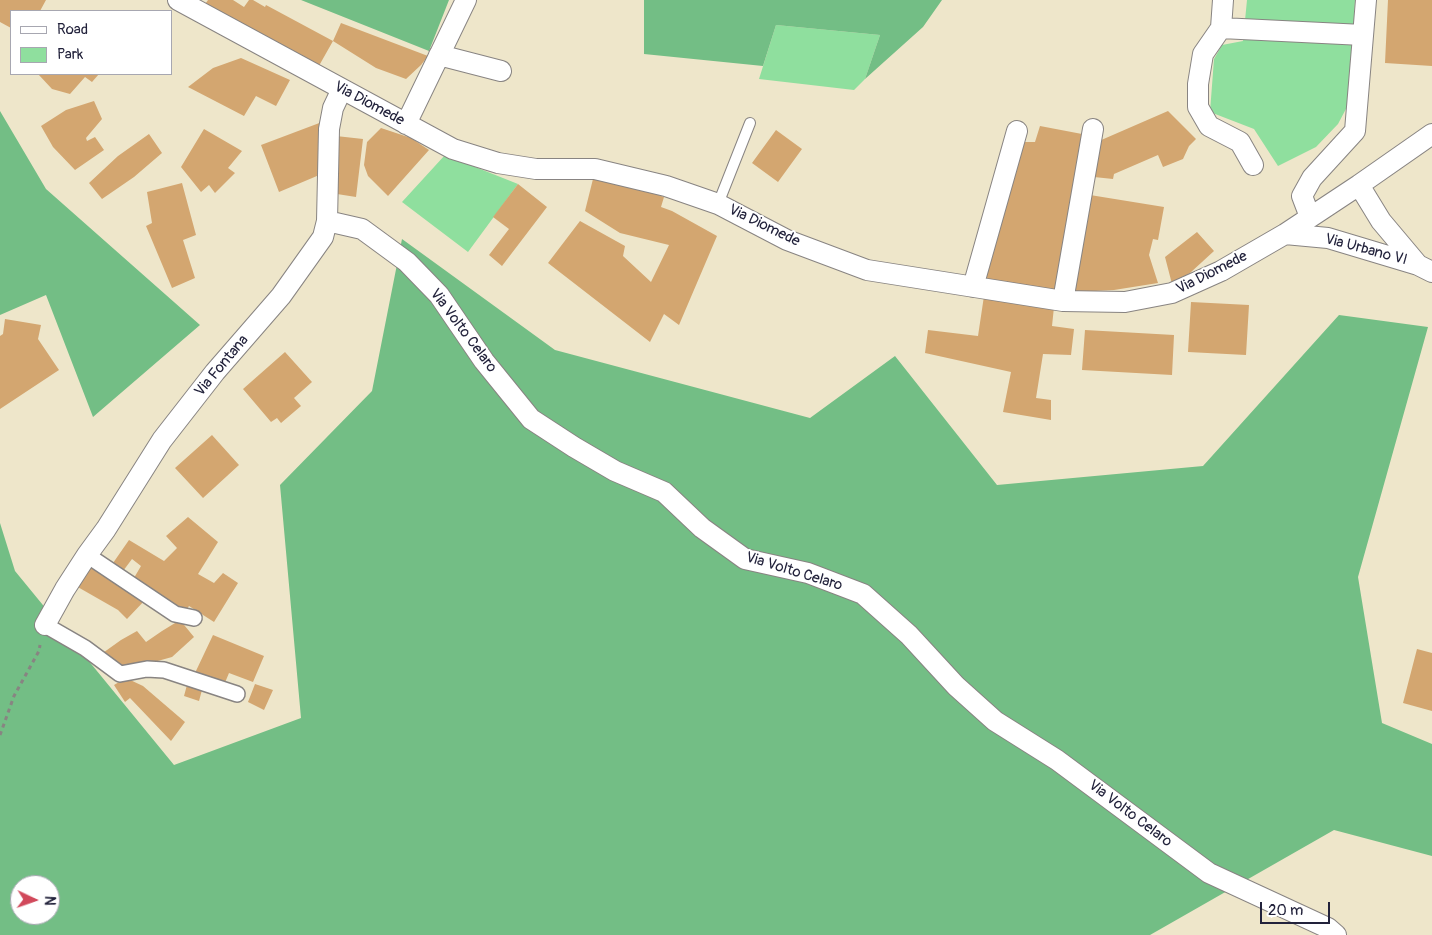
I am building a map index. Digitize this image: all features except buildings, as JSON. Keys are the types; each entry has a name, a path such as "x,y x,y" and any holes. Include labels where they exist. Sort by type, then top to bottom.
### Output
{"street":[{"name":"Via Diomede","path":"178,0 453,149 498,163 536,169 596,169 666,186 718,204 787,240 866,270 1063,301 1125,302 1172,293 1221,271 1285,234 1432,134"},
{"path":"406,124 466,0"},
{"path":"1223,0 1221,28 1203,54 1198,84 1198,107 1209,126 1240,142 1253,165"},
{"path":"1310,217 1302,196 1308,184 1355,131 1366,0"},
{"path":"1221,28 1363,35"},
{"path":"439,55 501,71"},
{"name":"Via Fontana","path":"45,625 65,589 106,529 162,440 215,372 281,296 323,237 327,221 329,129 333,108 342,89"},
{"path":"1063,301 1093,129"},
{"path":"973,287 1017,131"},
{"name":"Via Urbano VI","path":"1359,185 1381,222 1425,268"},
{"name":"Via Volto Celaro","path":"327,221 362,229 407,262 439,295 484,361 531,419 615,471 664,492 702,528 745,559 808,573 863,594 909,635 956,686 995,721 1057,760 1209,873 1328,928 1336,935"},
{"name":"Via Urbano VI","path":"1285,234 1328,238 1425,268"},
{"path":"87,555 175,614 194,618"},
{"path":"45,625 85,648 120,674 147,669 164,670 237,694"}],"lane":[{"path":"718,204 750,123"}],"path":[{"path":"0,735 14,696 39,651 45,625"}],"green space":[{"path":"301,0 449,0 429,51"},
{"path":"644,0 942,0 923,27 865,79 880,35 776,25 763,66 644,54"},
{"path":"1247,0 1355,0 1353,48 1347,107 1338,124 1316,147 1278,166 1254,129 1210,112 1214,59 1222,45 1243,41"},
{"path":"776,25 880,35 865,79 854,90 759,79"},
{"path":"0,111 46,189 200,325 93,417 46,295 0,315"},
{"path":"445,155 518,184 468,252 402,202"},
{"path":"402,239 555,350 810,418 895,356 997,485 1203,466 1339,315 1428,327 1358,577 1382,723 1432,744 1432,856 1334,830 1150,935 0,935 0,523 15,571 174,765 301,718 280,485 372,391"}]}
